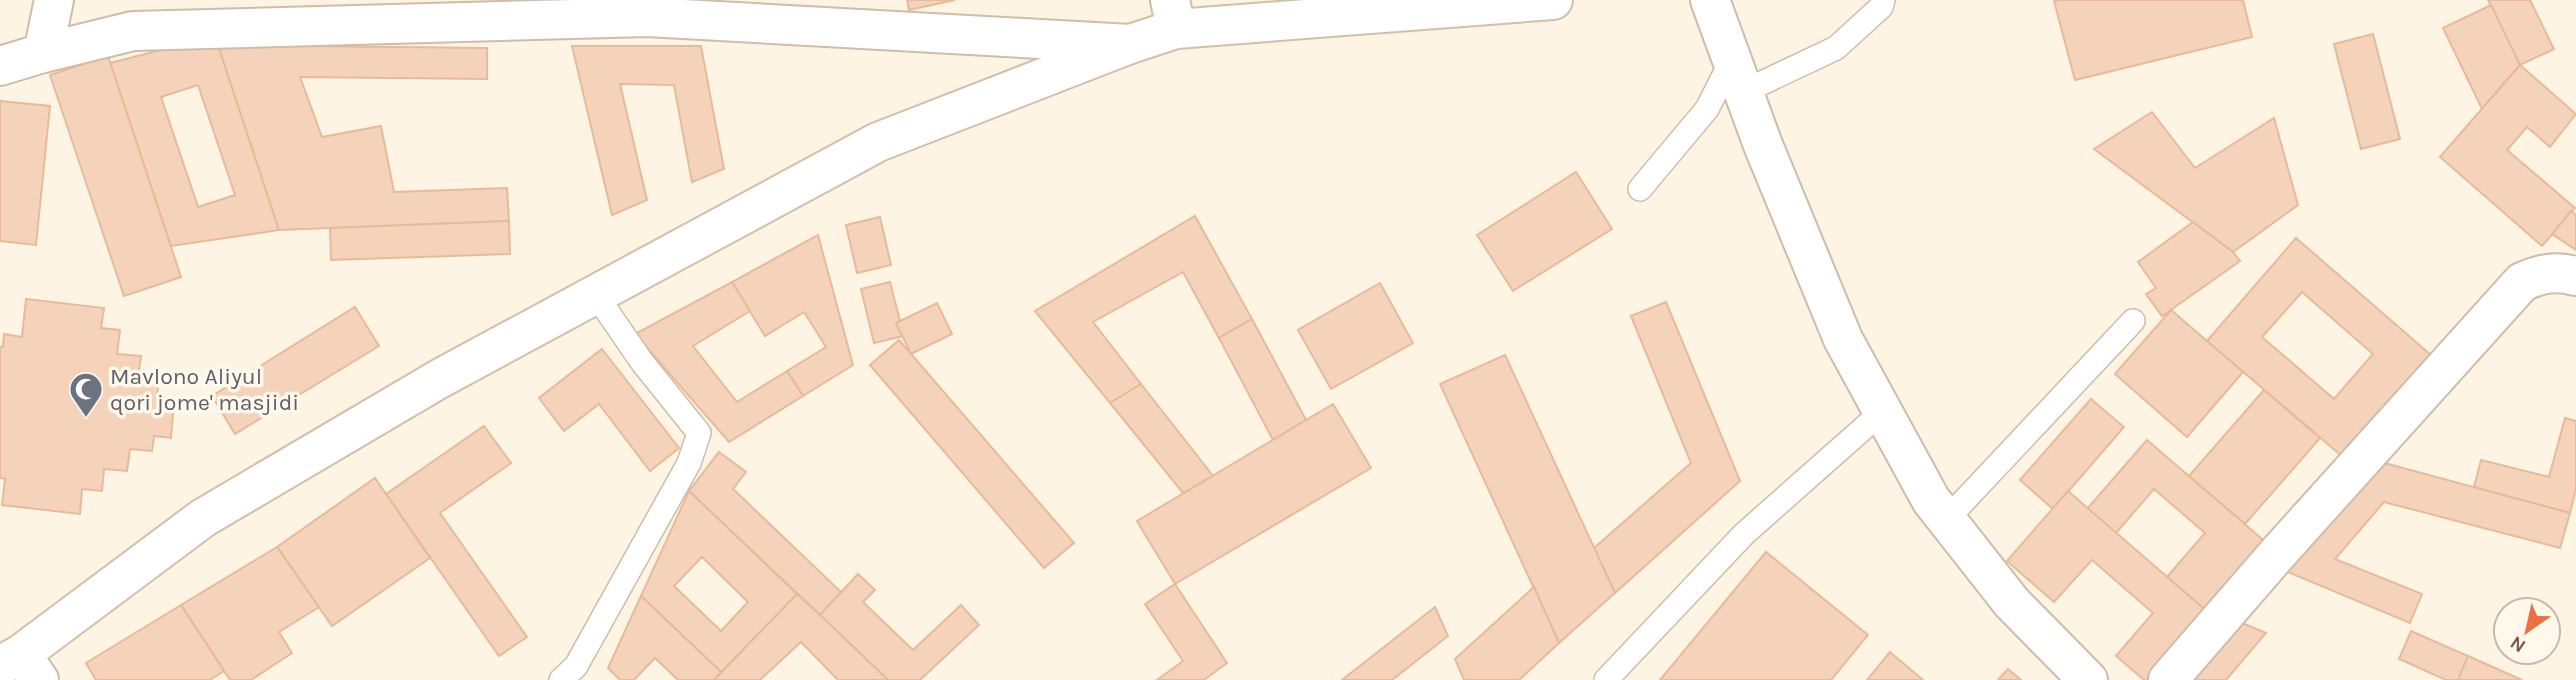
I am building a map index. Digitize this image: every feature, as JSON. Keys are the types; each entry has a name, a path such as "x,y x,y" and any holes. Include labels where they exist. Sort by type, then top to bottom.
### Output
{"street":[{"path":"43,53 54,0"},
{"path":"20,667 203,518 439,379 878,142 1130,44 1173,15 1553,0"},
{"path":"1710,0 1763,145 1843,339 1931,500 2012,603 2088,680"},
{"path":"0,66 133,31 314,13 648,8 1130,44"},
{"path":"2168,680 2522,282 2543,273 2559,272 2576,276"}],"lane":[{"path":"1640,189 1737,76 1836,48 1881,7 1883,0"},
{"path":"561,680 576,666 689,463 699,433 642,362 596,295"},
{"path":"1946,520 2133,321"},
{"path":"1606,680 1744,534 1883,411"}],"building":[{"path":"907,0 955,0 909,10"},
{"path":"2243,0 2252,37 2075,80 2054,1"},
{"path":"2488,0 2530,0 2554,49 2520,65"},
{"path":"2491,5 2520,65 2482,109 2443,28"},
{"path":"2373,34 2400,139 2361,149 2334,44"},
{"path":"218,45 279,230 171,246 110,63 169,48","holes":["198,85 235,195 198,207 161,97"]},
{"path":"218,45 487,48 487,79 300,77 322,137 381,126 394,192 507,188 509,221 279,230"},
{"path":"572,46 701,46 724,169 692,182 674,85 620,84 647,200 612,215"},
{"path":"108,56 181,277 124,296 50,75"},
{"path":"2520,65 2576,114 2550,147 2527,127 2507,150 2575,208 2542,246 2440,157"},
{"path":"0,101 50,106 36,245 0,241"},
{"path":"2152,112 2195,168 2274,118 2298,205 2233,252 2094,149"},
{"path":"1576,172 1612,229 1513,291 1477,235"},
{"path":"2571,211 2576,215 2576,250 2552,234"},
{"path":"1195,216 1252,319 1219,338 1183,272 1093,322 1141,384 1110,403 1035,311"},
{"path":"880,217 891,265 857,273 846,225"},
{"path":"509,221 510,254 331,260 330,228"},
{"path":"2193,222 2233,252 2240,261 2162,316 2146,294 2156,288 2138,262"},
{"path":"818,235 853,365 803,396 787,371 826,347 804,312 765,336 732,282"},
{"path":"2296,238 2431,355 2343,457 2207,341","holes":["2302,292 2373,354 2334,399 2262,337"]},
{"path":"732,282 750,311 693,346 737,402 787,371 803,396 729,442 635,334"},
{"path":"890,282 900,321 896,323 903,336 874,343 861,289"},
{"path":"1380,283 1413,343 1331,389 1298,330"},
{"name":"Mavlono Aliyul qori jome' masjidi","path":"26,299 104,308 101,328 120,330 117,354 141,356 137,382 158,384 157,401 174,402 171,438 154,436 152,451 130,449 127,471 104,469 102,491 82,489 80,514 2,505 5,479 0,478 0,347 3,347 4,334 22,337"},
{"path":"1666,302 1740,481 1615,593 1594,548 1691,463 1631,316"},
{"path":"937,303 952,334 911,354 896,323"},
{"path":"355,307 379,346 235,434 212,396"},
{"path":"2171,310 2243,372 2187,437 2115,374"},
{"path":"1252,319 1306,420 1273,440 1219,338"},
{"path":"899,340 1074,543 1044,568 870,365"},
{"path":"602,349 679,448 650,471 599,404 564,431 539,398"},
{"path":"1505,355 1615,593 1559,643 1440,384"},
{"path":"1141,384 1213,476 1183,493 1110,403"},
{"path":"2264,390 2320,438 2245,524 2189,476"},
{"path":"2091,399 2124,427 2053,509 2020,480"},
{"path":"1333,404 1371,468 1175,584 1137,521"},
{"path":"2565,418 2576,421 2576,489 2570,513 2474,487 2481,460 2549,477"},
{"path":"484,426 511,463 440,513 527,637 499,656 386,494"},
{"path":"2147,440 2269,545 2210,614 2167,577 2205,533 2154,489 2116,533 2087,509"},
{"path":"719,452 746,472 733,489 841,592 820,615 689,491"},
{"path":"2377,461 2570,513 2560,548 2384,502 2335,559 2422,594 2410,623 2283,570"},
{"path":"375,478 430,558 332,626 277,547"},
{"path":"689,491 797,594 721,672 641,596","holes":["702,557 748,602 721,631 674,586"]},
{"path":"2068,491 2210,614 2152,680 2144,680 2116,656 2153,613 2092,560 2054,602 2007,561"},
{"path":"277,547 319,607 279,632 292,653 251,680 230,680 181,605"},
{"path":"1766,552 1868,635 1831,680 1660,680"},
{"path":"858,574 875,590 863,602 913,650 961,605 979,625 920,680 888,680 820,615"},
{"path":"1175,584 1227,663 1204,680 1157,680 1183,661 1145,604"},
{"path":"1534,587 1559,643 1519,680 1464,680 1455,659"},
{"path":"797,594 888,680 838,680 801,642 760,680 714,680"},
{"path":"641,596 721,672 714,680 678,680 655,658 634,680 620,680 608,668"},
{"path":"181,605 224,671 210,680 96,680 86,663"},
{"path":"1435,607 1448,636 1392,680 1342,680"},
{"path":"2235,620 2266,633 2226,680 2184,680"},
{"path":"2411,631 2468,656 2458,680 2446,680 2399,659"},
{"path":"1890,652 1923,680 1867,680"},
{"path":"2468,656 2522,680 2458,680"},
{"path":"2008,669 2021,680 1998,680"}],"place":[{"name":"Mavlono Aliyul qori jome' masjidi","path":"86,419"}]}
